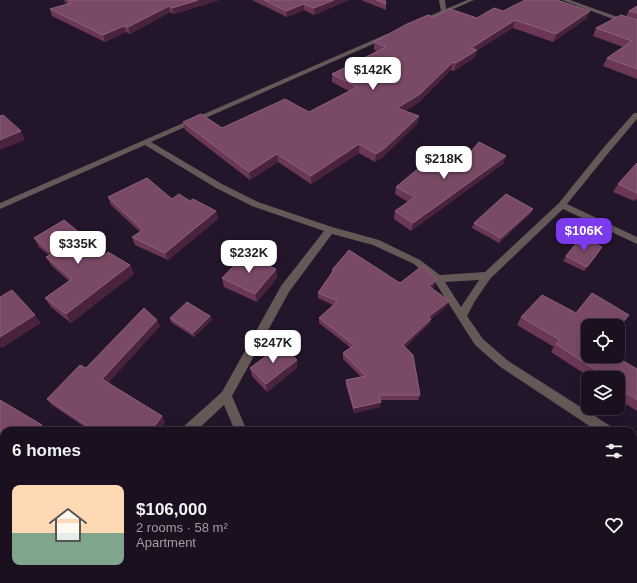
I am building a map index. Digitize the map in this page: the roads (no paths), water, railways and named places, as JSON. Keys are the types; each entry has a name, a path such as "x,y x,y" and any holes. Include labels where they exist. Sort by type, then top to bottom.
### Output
{"street":[{"path":"442,0 444,11"},
{"path":"415,24 471,0"},
{"path":"565,0 637,26"},
{"path":"0,206 393,34"},
{"path":"461,316 471,298 488,276 562,205 607,149 637,116"},
{"path":"145,142 219,186 255,204 330,230 376,242 417,262 438,279 479,342 503,363 602,427"},
{"path":"562,205 637,241"},
{"path":"191,427 226,396 285,289 330,230"},
{"path":"438,279 488,276"},
{"path":"226,396 239,427"}]}
